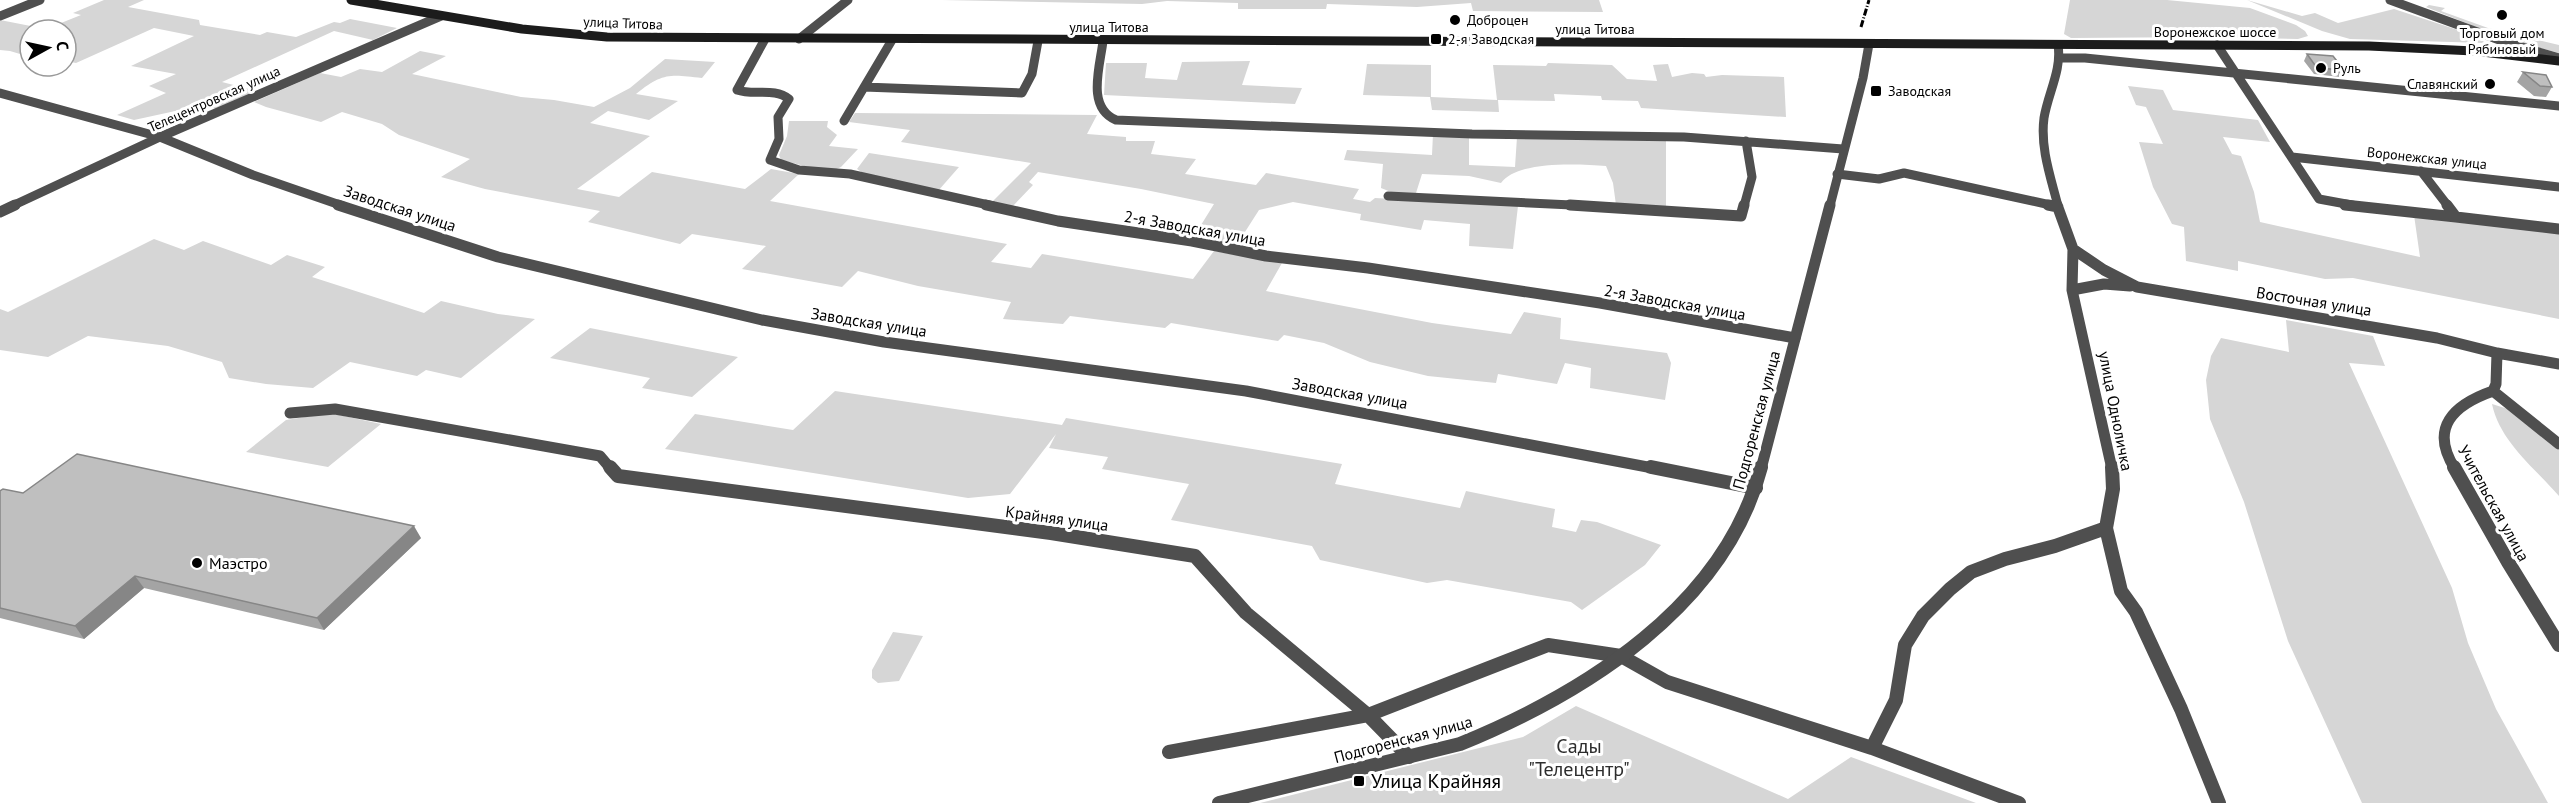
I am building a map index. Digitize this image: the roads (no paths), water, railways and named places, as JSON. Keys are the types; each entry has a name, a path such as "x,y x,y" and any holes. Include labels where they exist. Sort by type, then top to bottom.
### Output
{"main road":[{"name":"улица Титова","path":"351,0 542,32 596,36 892,40 1869,44"},
{"name":"Воронежское шоссе","path":"1869,44 2369,46 2474,51 2559,60"}],"street":[{"path":"0,16 40,0"},
{"path":"799,39 848,0"},
{"path":"2390,0 2559,60"},
{"name":"Телецентровская улица","path":"0,212 160,137 441,16"},
{"path":"2474,51 2495,44 2477,32"},
{"name":"2-я Заводская улица","path":"765,39 737,90 747,93 780,94 789,99 778,117 779,139 770,160 781,166 827,174 850,174 1058,221 1192,241 1266,256 1368,268 1600,303 1795,338"},
{"path":"844,121 892,40"},
{"path":"864,87 1022,93 1032,74 1038,40"},
{"path":"1103,41 1098,94 1100,108 1106,116 1116,120 1472,134 1684,136 1843,149"},
{"name":"Подгоренская улица","path":"1219,803 1460,744 1494,731 1621,656 1683,600 1716,564 1738,530 1756,488 1869,44"},
{"name":"улица Одноличка","path":"2058,45 2060,58 2044,118 2044,148 2058,207 2073,249 2072,290 2112,461 2113,489 2106,528 2108,544 2121,591 2136,612 2181,709 2219,803"},
{"path":"2217,45 2319,199 2346,205 2559,230"},
{"path":"2060,58 2085,58 2559,106"},
{"name":"Заводская улица","path":"0,93 160,137 253,175 411,230 498,257 751,317 884,342 1246,391 1468,431 1756,488"},
{"path":"1388,196 1544,202 1741,216 1752,177 1746,141"},
{"name":"Воронежская улица","path":"2292,157 2559,186"},
{"path":"2421,171 2456,217"},
{"path":"1837,174 1865,180 1893,177 1904,172 2058,207"},
{"name":"Восточная улица","path":"2073,249 2104,270 2137,287 2437,338 2498,353 2559,364"},
{"path":"2072,290 2104,285 2137,287"},
{"path":"2498,353 2496,384 2493,391 2559,444"},
{"name":"Учительская улица","path":"2493,391 2478,395 2454,413 2446,427 2443,445 2488,530 2559,645"},
{"name":"Крайняя улица","path":"290,412 335,409 600,456 618,476 1051,534 1196,556 1246,613 1368,715 1409,757"},
{"path":"1872,748 1896,700 1905,645 1923,615 1950,589 1971,572 2005,559 2055,546 2106,528"},
{"path":"1169,752 1368,715 1548,645 1621,656 1667,682 1872,748 2019,803"}],"railway":[{"path":"1861,27 1869,0"}],"place":[{"name":"Торговый дом Рябиновый","path":"2502,15"},
{"name":"Доброцен","path":"1455,20"},
{"name":"2-я Заводская","path":"1436,39"},
{"name":"Руль","path":"2321,68"},
{"name":"Славянский","path":"2490,84"},
{"name":"Заводская","path":"1876,91"},
{"name":"Маэстро","path":"197,563"},
{"name":"Улица Крайняя","path":"1359,781"}],"park label":[{"name":"Сады \"Телецентр\"","path":"1579,758"}]}
